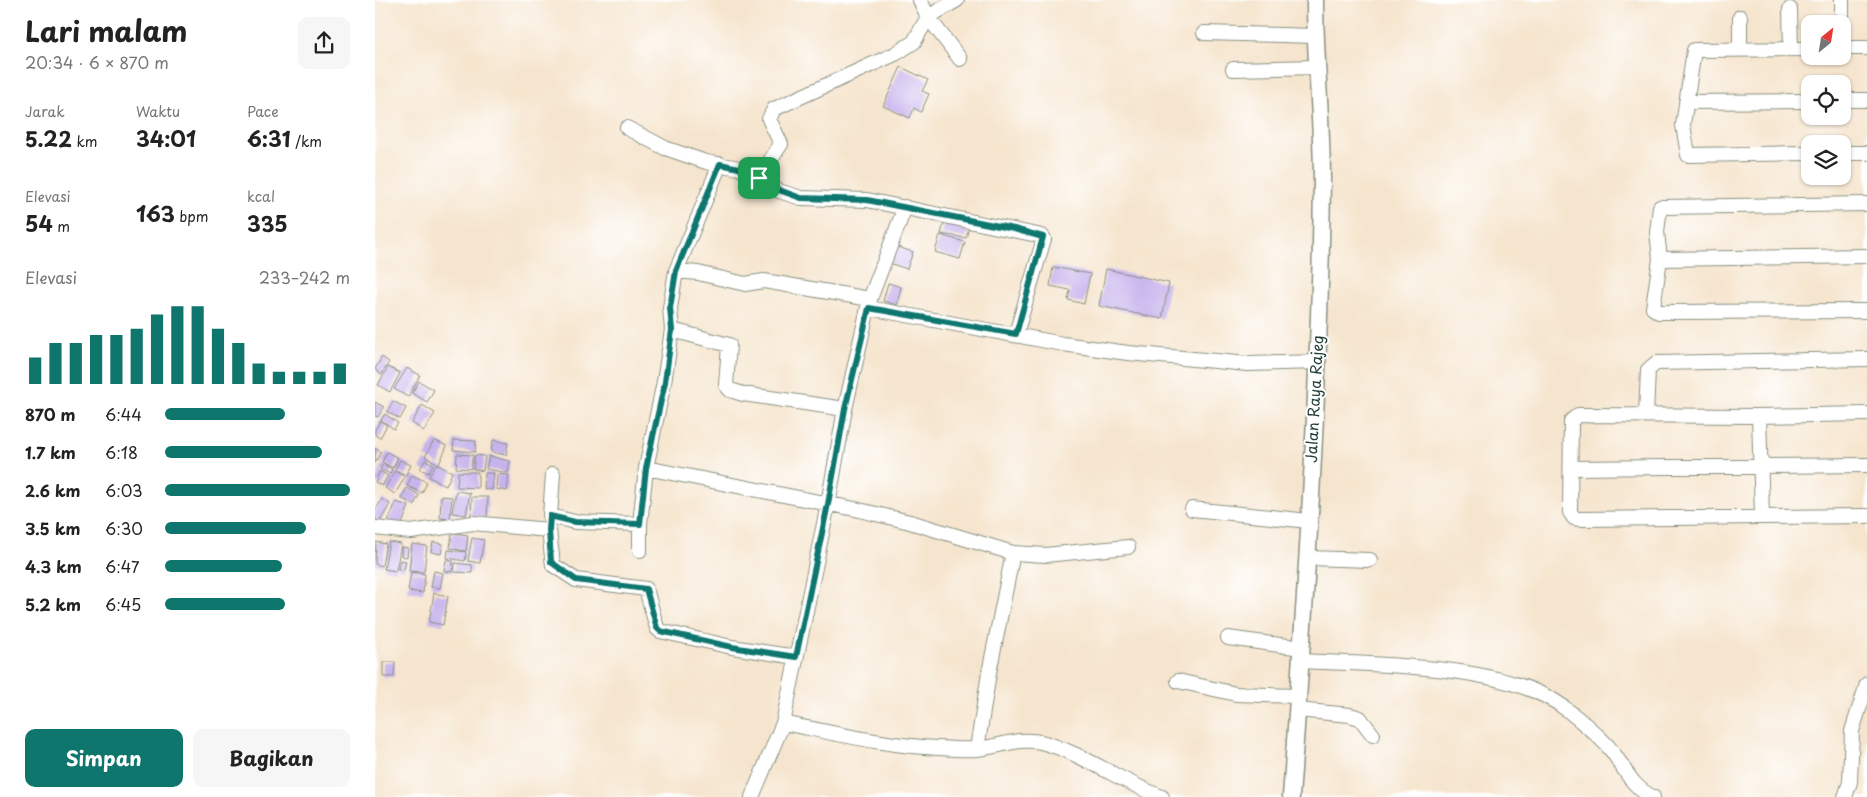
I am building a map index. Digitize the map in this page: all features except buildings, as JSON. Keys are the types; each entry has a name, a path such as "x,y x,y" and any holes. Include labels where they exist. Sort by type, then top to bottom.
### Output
{"main road":[{"name":"Jalan Raya Rajeg","path":"1291,797 1308,558 1318,362 1322,179 1315,0"}],"street":[{"path":"920,0 928,17 960,59"},
{"path":"759,178 781,144 769,119 773,109 895,54 914,42 928,17 957,0"},
{"path":"1842,0 1842,15"},
{"path":"1790,9 1791,49"},
{"path":"1740,16 1740,49"},
{"path":"1204,33 1315,36"},
{"path":"1851,48 1867,48"},
{"path":"1801,49 1693,50 1683,125 1688,155 1801,153"},
{"path":"1233,69 1317,66"},
{"path":"1851,100 1867,100"},
{"path":"1686,102 1801,101"},
{"path":"627,128 665,148 739,168 779,190 801,198 867,200 1014,229 1043,237 1016,334"},
{"path":"1851,153 1867,152"},
{"path":"640,550 640,524 646,468 665,382 672,330 670,308 676,271 720,164"},
{"path":"1867,204 1661,207 1657,232 1659,259 1653,295 1653,308 1659,312 1867,311"},
{"path":"752,797 783,722 828,504 845,409 869,303 905,207"},
{"path":"1659,259 1867,256"},
{"path":"676,271 698,273 745,284 764,282 1016,334 1128,353 1195,357 1248,364 1318,362"},
{"path":"672,330 729,345 726,385 730,390 743,394 845,409"},
{"path":"1646,415 1648,370 1657,363 1867,359"},
{"path":"1867,414 1759,416 1589,414 1574,417 1571,421 1572,468 1570,512 1574,518 1867,516"},
{"path":"1759,416 1762,516"},
{"path":"1572,468 1867,465"},
{"path":"646,468 910,522 1013,553 1045,554 1128,547"},
{"path":"553,474 549,523 553,565 576,580 646,589 657,628 660,631 732,647 796,657"},
{"path":"1193,509 1309,521"},
{"path":"375,528 411,532 473,522 640,524"},
{"path":"977,749 989,673 1013,553"},
{"path":"1308,558 1370,560"},
{"path":"1228,638 1301,654 1484,676 1550,696 1610,749 1634,785 1653,797"},
{"path":"1178,681 1237,694 1297,703 1361,718 1373,735"},
{"path":"1845,797 1850,782 1852,731 1867,684"},
{"path":"783,722 896,745 977,749 1012,742 1041,742 1066,752 1136,788 1161,797"}],"route":[{"path":"720,164 734,166 759,178 779,190 801,198 867,200 1014,229 1043,237 1016,334 869,308 845,409 828,504 796,657 732,647 660,631 657,628 646,589 576,580 551,562 550,516 575,522 640,524 646,468 665,382 672,330 670,322 671,294 676,271 689,235 720,164"}]}
